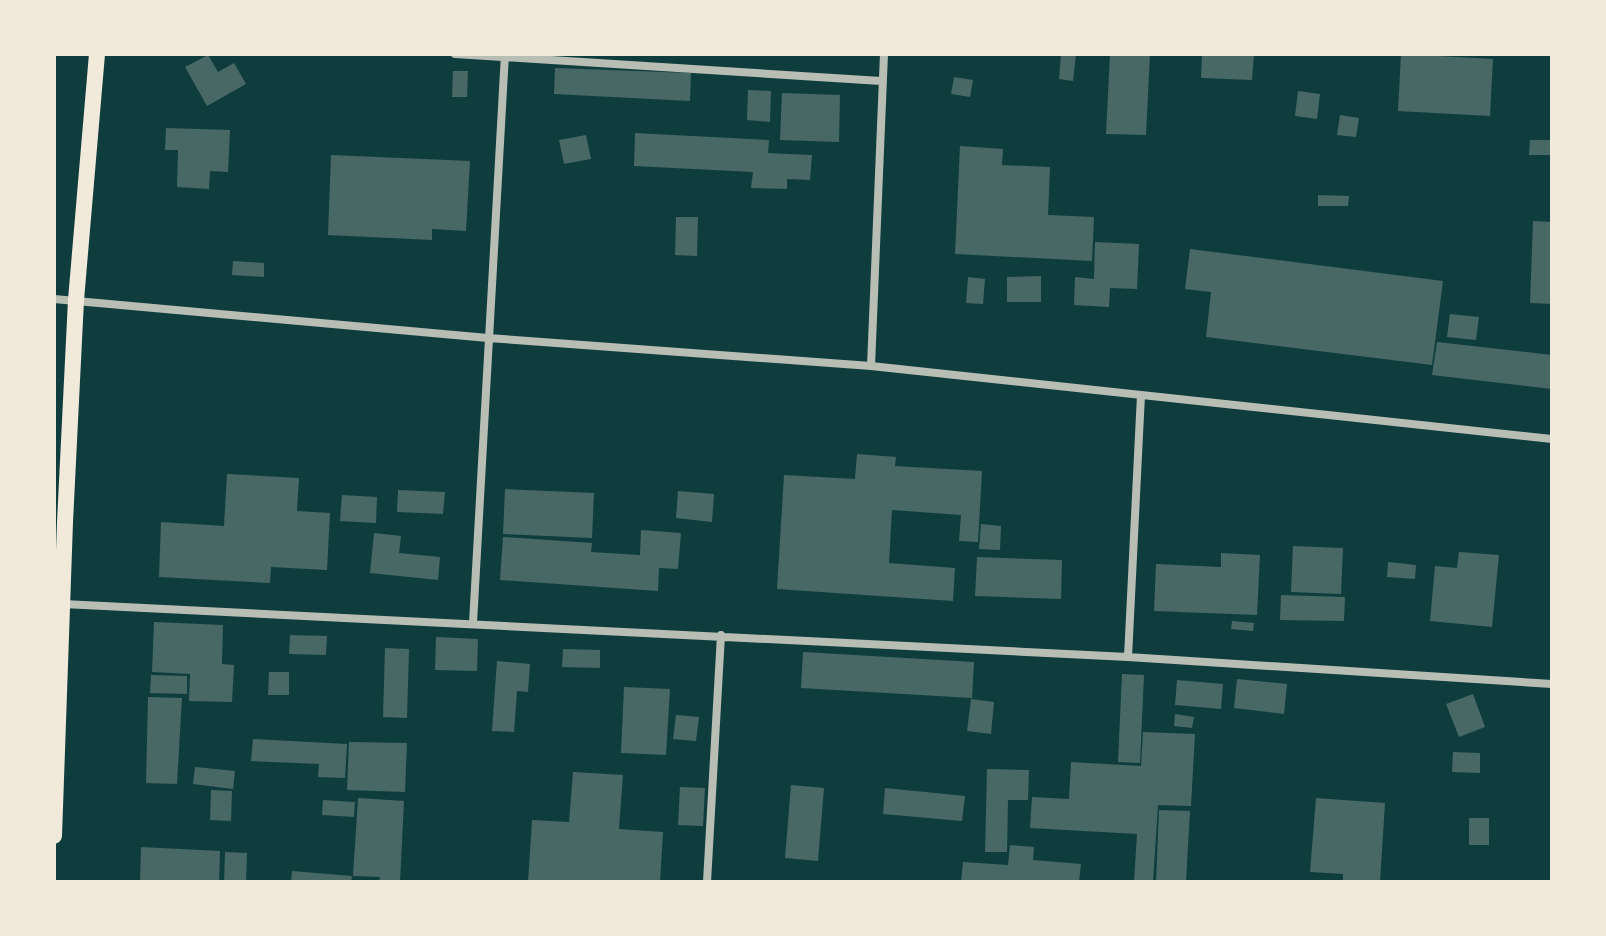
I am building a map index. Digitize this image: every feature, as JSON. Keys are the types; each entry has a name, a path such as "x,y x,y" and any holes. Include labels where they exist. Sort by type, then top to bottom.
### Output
{"main road":[{"path":"54,836 57,671 63,604 76,300 97,54"}],"street":[{"path":"455,54 881,81"},
{"path":"871,366 884,54"},
{"path":"473,623 505,56"},
{"path":"54,299 488,338 871,366 1552,439"},
{"path":"1128,657 1141,395"},
{"path":"63,604 721,635 1552,684"},
{"path":"707,882 721,635"}],"building":[{"path":"1061,54 1076,54 1073,81 1059,79"},
{"path":"1110,54 1150,54 1146,135 1106,134"},
{"path":"1202,54 1254,54 1252,80 1201,78"},
{"path":"1401,54 1493,59 1490,116 1398,111"},
{"path":"208,55 218,72 234,63 246,84 207,106 185,67"},
{"path":"555,68 691,73 690,101 554,94"},
{"path":"453,71 468,71 467,97 452,97"},
{"path":"954,77 973,80 970,97 951,94"},
{"path":"748,90 771,91 770,122 747,120"},
{"path":"1298,91 1320,94 1317,119 1295,116"},
{"path":"782,93 840,95 839,142 780,140"},
{"path":"1340,115 1359,118 1356,137 1337,135"},
{"path":"166,128 230,130 228,172 210,171 209,189 177,187 178,150 165,150"},
{"path":"635,133 769,140 768,153 812,155 810,180 787,179 787,189 751,188 753,172 634,166"},
{"path":"586,135 591,159 564,164 559,140"},
{"path":"1530,140 1552,140 1552,155 1529,155"},
{"path":"960,146 1003,149 1002,165 1050,167 1048,215 1094,217 1092,261 955,254"},
{"path":"331,155 470,161 466,231 432,229 432,240 328,235"},
{"path":"1318,195 1349,196 1348,206 1318,206"},
{"path":"676,217 698,217 697,256 675,255"},
{"path":"1533,221 1552,222 1552,304 1530,303"},
{"path":"1095,242 1139,244 1137,289 1110,288 1109,307 1074,305 1075,277 1094,279"},
{"path":"1190,249 1443,281 1432,365 1206,337 1211,292 1185,289"},
{"path":"233,261 264,263 264,277 232,275"},
{"path":"1041,276 1041,302 1007,302 1007,277"},
{"path":"968,277 985,279 983,304 966,303"},
{"path":"1450,314 1479,317 1476,340 1447,337"},
{"path":"1437,342 1552,355 1552,389 1432,375"},
{"path":"857,454 896,457 895,466 982,471 978,542 959,541 961,515 892,510 889,563 955,568 953,601 777,589 784,475 855,479"},
{"path":"227,474 299,478 297,511 330,513 327,570 271,567 270,583 159,577 161,522 224,526"},
{"path":"505,489 594,493 592,538 503,534"},
{"path":"398,490 445,492 443,514 397,512"},
{"path":"678,491 714,494 712,522 676,518"},
{"path":"342,495 377,497 376,523 340,521"},
{"path":"981,524 1001,526 1000,550 979,549"},
{"path":"641,530 681,533 678,569 659,568 658,591 500,580 503,537 592,543 591,552 640,555"},
{"path":"374,533 401,536 399,553 440,557 438,580 370,573"},
{"path":"1293,546 1343,548 1341,594 1291,592"},
{"path":"1459,552 1499,555 1492,627 1430,621 1435,566 1457,568"},
{"path":"1221,553 1260,555 1257,615 1154,611 1156,564 1221,567"},
{"path":"977,557 1062,560 1061,599 975,596"},
{"path":"1388,562 1416,565 1415,579 1387,577"},
{"path":"1281,595 1345,597 1344,621 1280,620"},
{"path":"1232,621 1254,623 1253,631 1231,629"},
{"path":"154,622 223,625 222,664 234,665 232,702 189,701 190,674 152,672"},
{"path":"290,635 327,636 326,655 289,654"},
{"path":"436,637 478,639 477,671 435,670"},
{"path":"385,648 409,649 407,718 383,717"},
{"path":"563,649 600,650 600,668 562,667"},
{"path":"803,652 974,662 972,698 801,688"},
{"path":"497,661 530,664 528,692 517,691 514,732 492,731"},
{"path":"269,672 289,672 289,695 268,695"},
{"path":"1122,674 1144,675 1140,763 1118,762"},
{"path":"151,675 187,676 187,694 150,693"},
{"path":"1237,679 1287,684 1284,714 1234,708"},
{"path":"1177,680 1223,684 1221,709 1175,705"},
{"path":"624,687 670,689 666,755 621,753"},
{"path":"1473,694 1485,727 1459,737 1446,704"},
{"path":"148,697 182,698 177,784 146,783"},
{"path":"971,699 994,702 991,734 967,731"},
{"path":"1175,714 1194,717 1192,728 1174,726"},
{"path":"676,715 699,717 696,741 673,739"},
{"path":"1143,732 1195,734 1191,806 1158,805 1153,882 1134,882 1137,834 1030,828 1032,797 1069,799 1071,762 1141,766"},
{"path":"253,739 347,744 345,778 318,777 319,764 251,761"},
{"path":"349,742 407,743 405,792 347,790"},
{"path":"1453,752 1480,753 1480,773 1452,772"},
{"path":"195,767 235,771 233,789 193,784"},
{"path":"987,769 1029,770 1028,800 1008,800 1007,852 985,852"},
{"path":"573,772 623,775 619,829 663,832 660,882 528,882 532,820 569,822"},
{"path":"791,785 824,788 818,861 785,858"},
{"path":"680,787 705,788 703,826 678,825"},
{"path":"885,788 965,796 962,821 883,814"},
{"path":"211,790 232,791 231,821 210,820"},
{"path":"358,798 404,801 400,882 379,882 380,877 353,876"},
{"path":"1316,798 1385,803 1380,882 1343,882 1343,874 1310,872"},
{"path":"323,800 355,802 354,817 322,815"},
{"path":"1159,810 1190,811 1186,882 1156,882"},
{"path":"1469,818 1489,818 1489,845 1469,845"},
{"path":"1010,845 1034,847 1033,860 1081,864 1079,882 961,882 963,862 1008,865"},
{"path":"141,847 220,851 219,882 140,882"},
{"path":"225,852 247,853 246,882 224,882"},
{"path":"292,871 352,876 351,882 291,882"}]}
